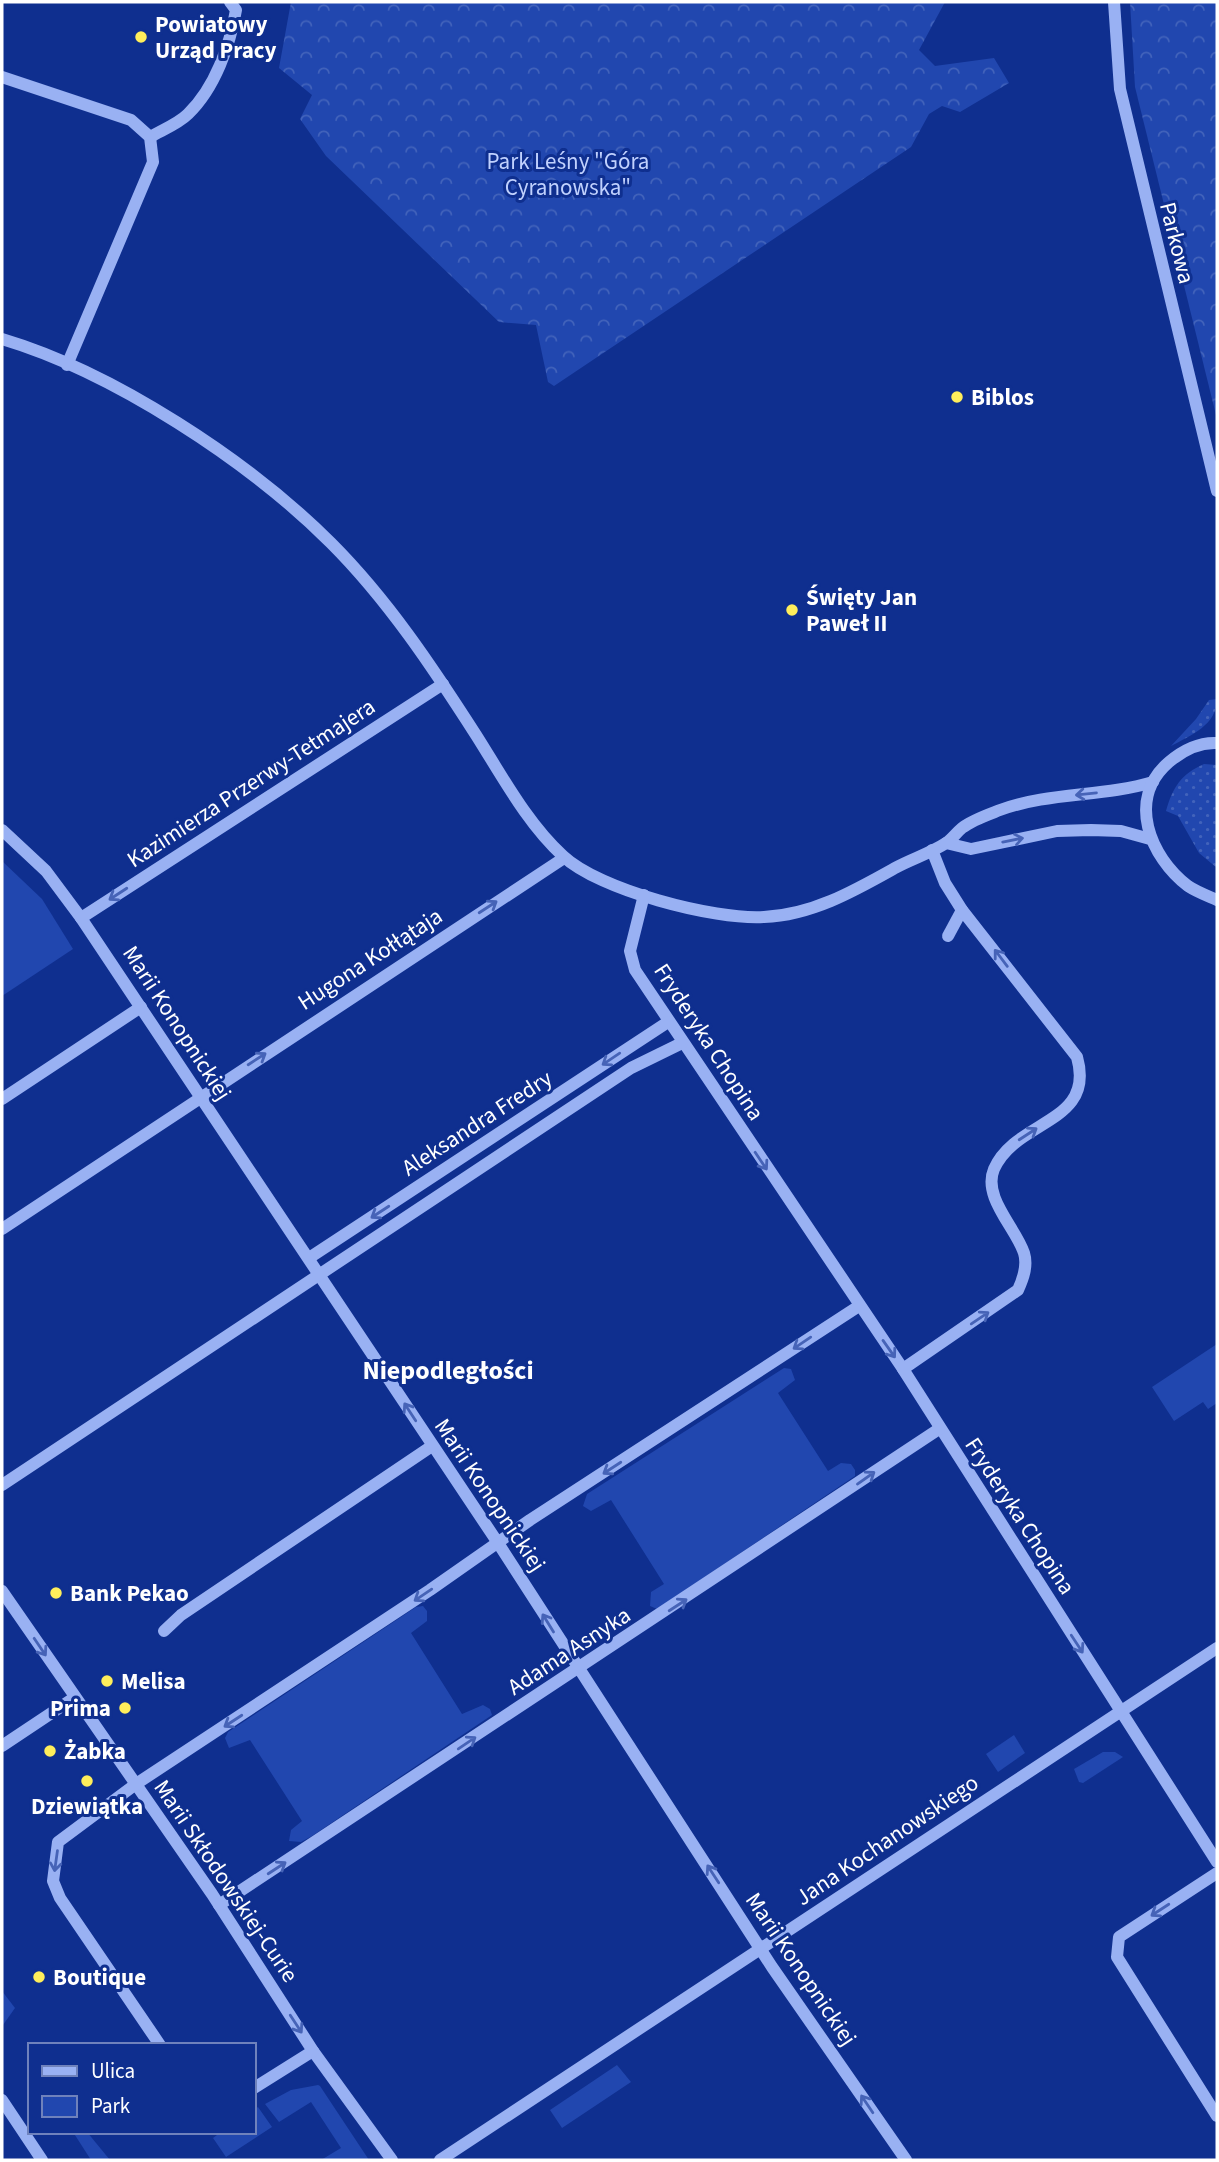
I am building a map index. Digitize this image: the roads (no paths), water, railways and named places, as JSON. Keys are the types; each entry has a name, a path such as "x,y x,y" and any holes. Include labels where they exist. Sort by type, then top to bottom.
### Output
{"street":[{"path":"150,137 187,116 213,79 233,29 236,9 230,2"},
{"name":"Parkowa","path":"1114,2 1120,89 1217,491"},
{"path":"2,77 131,120 150,137 153,162 67,365"},
{"path":"2,339 67,365 158,411 223,453 331,543 388,607 443,684 527,815 564,858 617,886 725,915 762,918 788,914 843,897 946,843 965,825 1002,809 1053,797 1125,790 1153,782"},
{"name":"Kazimierza Przerwy-Tetmajera","path":"82,918 443,684"},
{"path":"1215,741 1177,755 1153,782 1146,799 1150,838 1179,878 1191,888 1217,900"},
{"name":"Marii Konopnickiej","path":"2,830 46,872 82,918 498,1543 761,1948 906,2160"},
{"path":"946,843 971,849 1057,831 1091,830 1121,831 1150,838"},
{"path":"902,1369 1018,1290 1024,1274 1025,1254 992,1190 993,1171 1017,1141 1067,1109 1081,1083 1077,1057 962,910 945,884 932,850"},
{"name":"Hugona Kołłątaja","path":"2,1229 564,858"},
{"name":"Fryderyka Chopina","path":"644,895 631,951 635,970 902,1369 1217,1862"},
{"path":"948,936 962,910"},
{"path":"2,1099 141,1007"},
{"name":"Aleksandra Fredry","path":"309,1258 668,1022"},
{"path":"2,1485 631,1068 682,1044"},
{"path":"159,2043 60,1898 53,1881 58,1842 136,1784 859,1306"},
{"name":"Adama Asnyka","path":"219,1905 939,1429"},
{"path":"164,1631 181,1615 432,1446"},
{"name":"Marii Skłodowskiej-Curie","path":"2,1591 219,1905 313,2051 392,2160"},
{"name":"Jana Kochanowskiego","path":"440,2160 1217,1648"},
{"path":"2,1746 74,1698"},
{"path":"1217,1873 1119,1937 1117,1957 1130,1983 1217,2116"},
{"path":"256,2087 313,2051"},
{"path":"2,2100 42,2160"}],"place":[{"name":"Powiatowy Urząd Pracy","path":"141,37"},
{"name":"Biblos","path":"957,397"},
{"name":"Święty Jan Paweł II","path":"792,610"},
{"name":"Bank Pekao","path":"56,1593"},
{"name":"Melisa","path":"107,1681"},
{"name":"Prima","path":"125,1708"},
{"name":"Żabka","path":"50,1751"},
{"name":"Dziewiątka","path":"87,1781"},
{"name":"Boutique","path":"39,1977"}],"district":[{"name":"Niepodległości","path":"448,1370"}],"park label":[{"name":"Park Leśny \"Góra Cyranowska\"","path":"568,174"}]}
